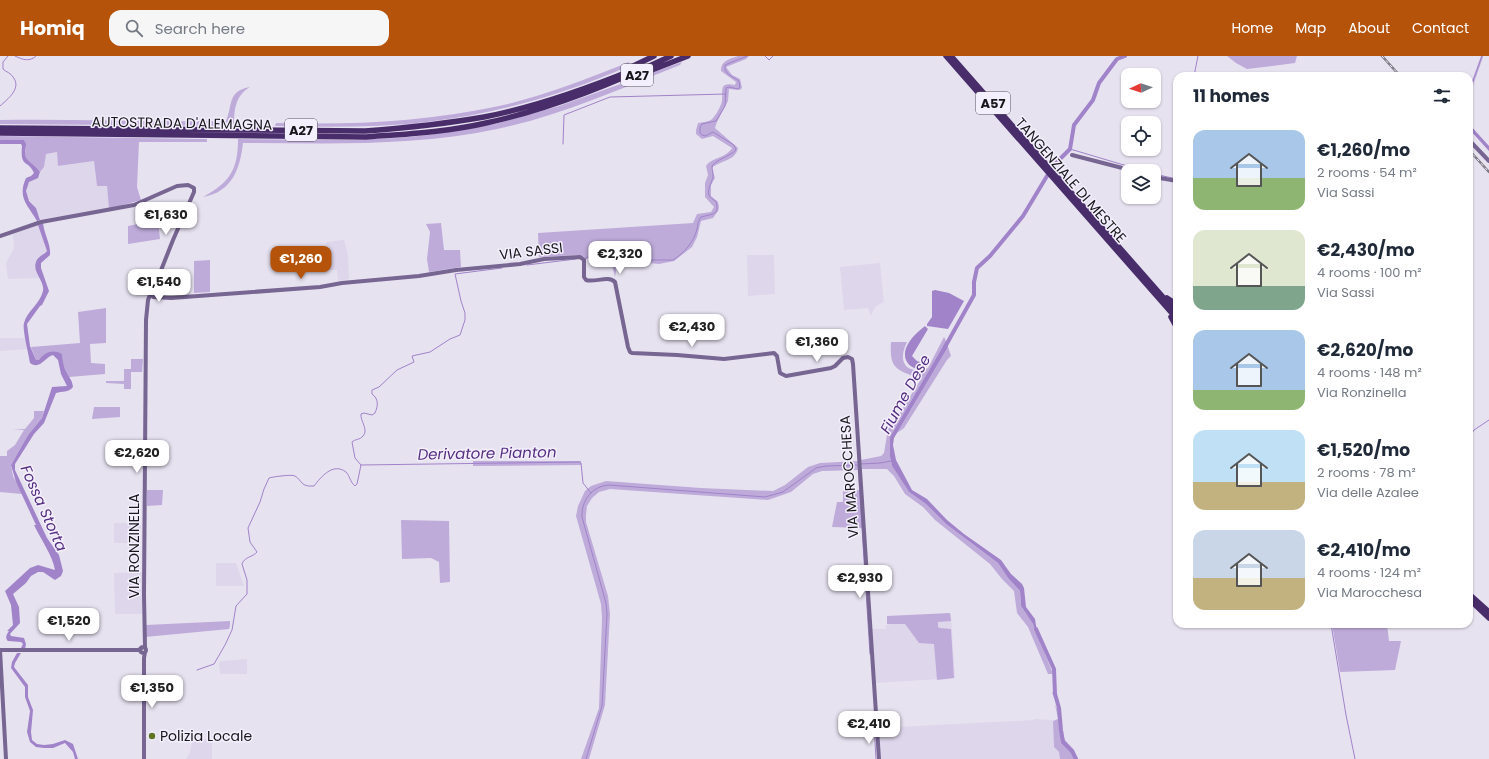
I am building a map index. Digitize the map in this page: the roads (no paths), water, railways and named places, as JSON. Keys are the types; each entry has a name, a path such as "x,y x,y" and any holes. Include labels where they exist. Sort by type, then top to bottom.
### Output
{"highway":[{"name":"A27","path":"597,84 654,56"},
{"path":"663,57 671,56"},
{"name":"A27","path":"586,93 596,91 688,56"},
{"name":"TANGENZIALE DI MESTRE","path":"945,56 1046,167"},
{"name":"TANGENZIALE DI MESTRE","path":"952,56 1173,314"},
{"path":"956,56 1033,147 1034,151"},
{"name":"AUTOSTRADA D'ALEMAGNA","path":"0,128 365,131 423,126 485,117 537,104 597,84 663,57"},
{"name":"AUTOSTRADA D'ALEMAGNA","path":"0,133 366,137 424,133 485,123 521,114 586,93 663,57"},
{"name":"TANGENZIALE DI MESTRE","path":"1055,178 1173,308"},
{"path":"1153,286 1173,302"},
{"path":"1161,301 1173,321"},
{"path":"1473,598 1489,612"},
{"path":"1473,603 1489,618"}],"street":[{"path":"1473,144 1489,162"},
{"path":"1072,155 1121,168"},
{"path":"1161,178 1173,180"},
{"name":"VIA RONZINELLA","path":"0,236 48,220 134,204 178,186 190,186 194,188 194,192 173,240 147,308 144,641 142,650 144,658 144,759"},
{"name":"VIA SASSI","path":"152,296 159,298 308,288 342,283 419,276 544,259 579,257 583,259 584,277 586,281 610,279 616,283 628,347 632,353 724,359 774,353 777,356 780,373 785,376 831,368 844,358 850,358 852,361"},
{"name":"VIA MAROCCHESA","path":"852,361 879,759"},
{"path":"6,759 0,650 142,650"}],"waterway":[{"name":"Fossa Storta","path":"0,106 13,93 16,85 12,76 3,69 3,62 8,56"},
{"name":"Fossa Storta","path":"15,56 26,60 36,56"},
{"path":"585,259 599,253 613,256 631,256 652,260 673,260 685,251 691,243 696,234 701,217 713,214 717,211 716,201 712,199 708,193 713,178 712,166 736,150 734,145 713,132 705,136 702,135 700,133 700,127 702,124 716,121 725,106 726,88 729,87 738,89 740,87 739,81 728,74 725,70 725,65 747,56"},
{"path":"765,56 769,60 773,56"},
{"name":"Fiume Dese","path":"945,347 974,295 974,282 977,268 990,256 1023,216 1053,166 1070,149 1074,125 1093,100 1099,83 1117,59 1125,56"},
{"path":"1195,72 1198,56"},
{"path":"1473,81 1482,56"},
{"path":"563,144 564,115 610,97 726,94"},
{"path":"1070,149 1121,164"},
{"path":"1161,176 1173,178"},
{"path":"527,265 576,259"},
{"path":"197,670 214,664 232,630 236,606 247,594 247,580 242,564 245,560 257,552 250,542 248,528 269,478 293,475 304,485 314,486 328,472 341,469 346,472 355,486 357,484 361,465 355,458 352,442 365,434 361,414 364,413 372,415 375,413 377,400 372,394 372,390 379,387 397,370 414,362 412,356 430,352 450,339 460,335 465,320 465,313 455,274 502,268"},
{"path":"1473,432 1489,420"},
{"path":"860,464 891,461"},
{"name":"Derivatore Pianton","path":"361,465 579,462 581,463 583,483 591,493"},
{"name":"Derivatore Pianton","path":"586,759 602,706 607,614 606,603 582,517 583,505 589,495 597,488 609,485 765,497 783,492 816,468 826,466 857,465"},
{"path":"858,465 870,654"},
{"path":"1332,628 1355,759"},
{"name":"Fiume Dese","path":"1036,629 1054,669 1055,694 1059,708 1063,742 1072,751 1076,759"},
{"path":"874,725 876,759"}],"railway":[{"path":"1382,56 1396,72"},
{"path":"1473,154 1489,172"}],"place":[{"name":"Polizia Locale","path":"152,736"}]}
